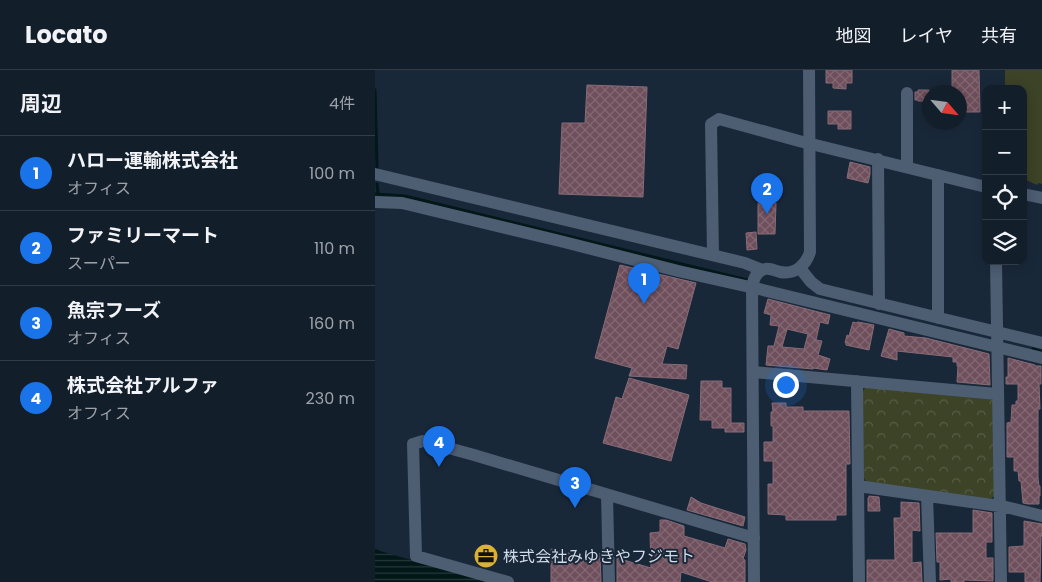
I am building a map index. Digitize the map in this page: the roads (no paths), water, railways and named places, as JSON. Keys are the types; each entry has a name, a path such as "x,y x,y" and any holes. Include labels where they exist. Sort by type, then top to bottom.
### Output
{"street":[{"path":"755,281 765,269 790,272 800,268 809,257 809,70"},
{"path":"907,93 907,167"},
{"path":"713,256 711,124 719,119 982,186"},
{"path":"878,159 879,304"},
{"path":"375,174 745,263 755,281 753,372 755,582"},
{"path":"938,175 938,318"},
{"path":"1027,195 1042,198"},
{"path":"375,202 402,203 678,271 755,281 997,340 1042,343"},
{"path":"997,265 997,394 1001,582"},
{"path":"800,268 811,282 820,289 938,318 1042,358"},
{"path":"753,372 997,394"},
{"path":"857,381 859,582"},
{"path":"508,582 416,556 413,444 423,441 431,443 755,538"},
{"path":"858,486 999,506 1042,516"},
{"path":"607,495 609,582"},
{"path":"927,496 929,582"}],"waterway":[{"path":"375,90 377,168"},
{"path":"377,184 378,193"},
{"path":"375,194 405,196 747,280"},
{"path":"1033,349 1042,352"}],"place":[{"name":"ファミリーマート","path":"767,214"},
{"name":"ハロー運輸株式会社","path":"644,304"},
{"name":"株式会社アルファ","path":"439,467"},
{"name":"魚宗フーズ","path":"575,508"},
{"name":"株式会社みゆきやフジモト","path":"486,556"}]}
